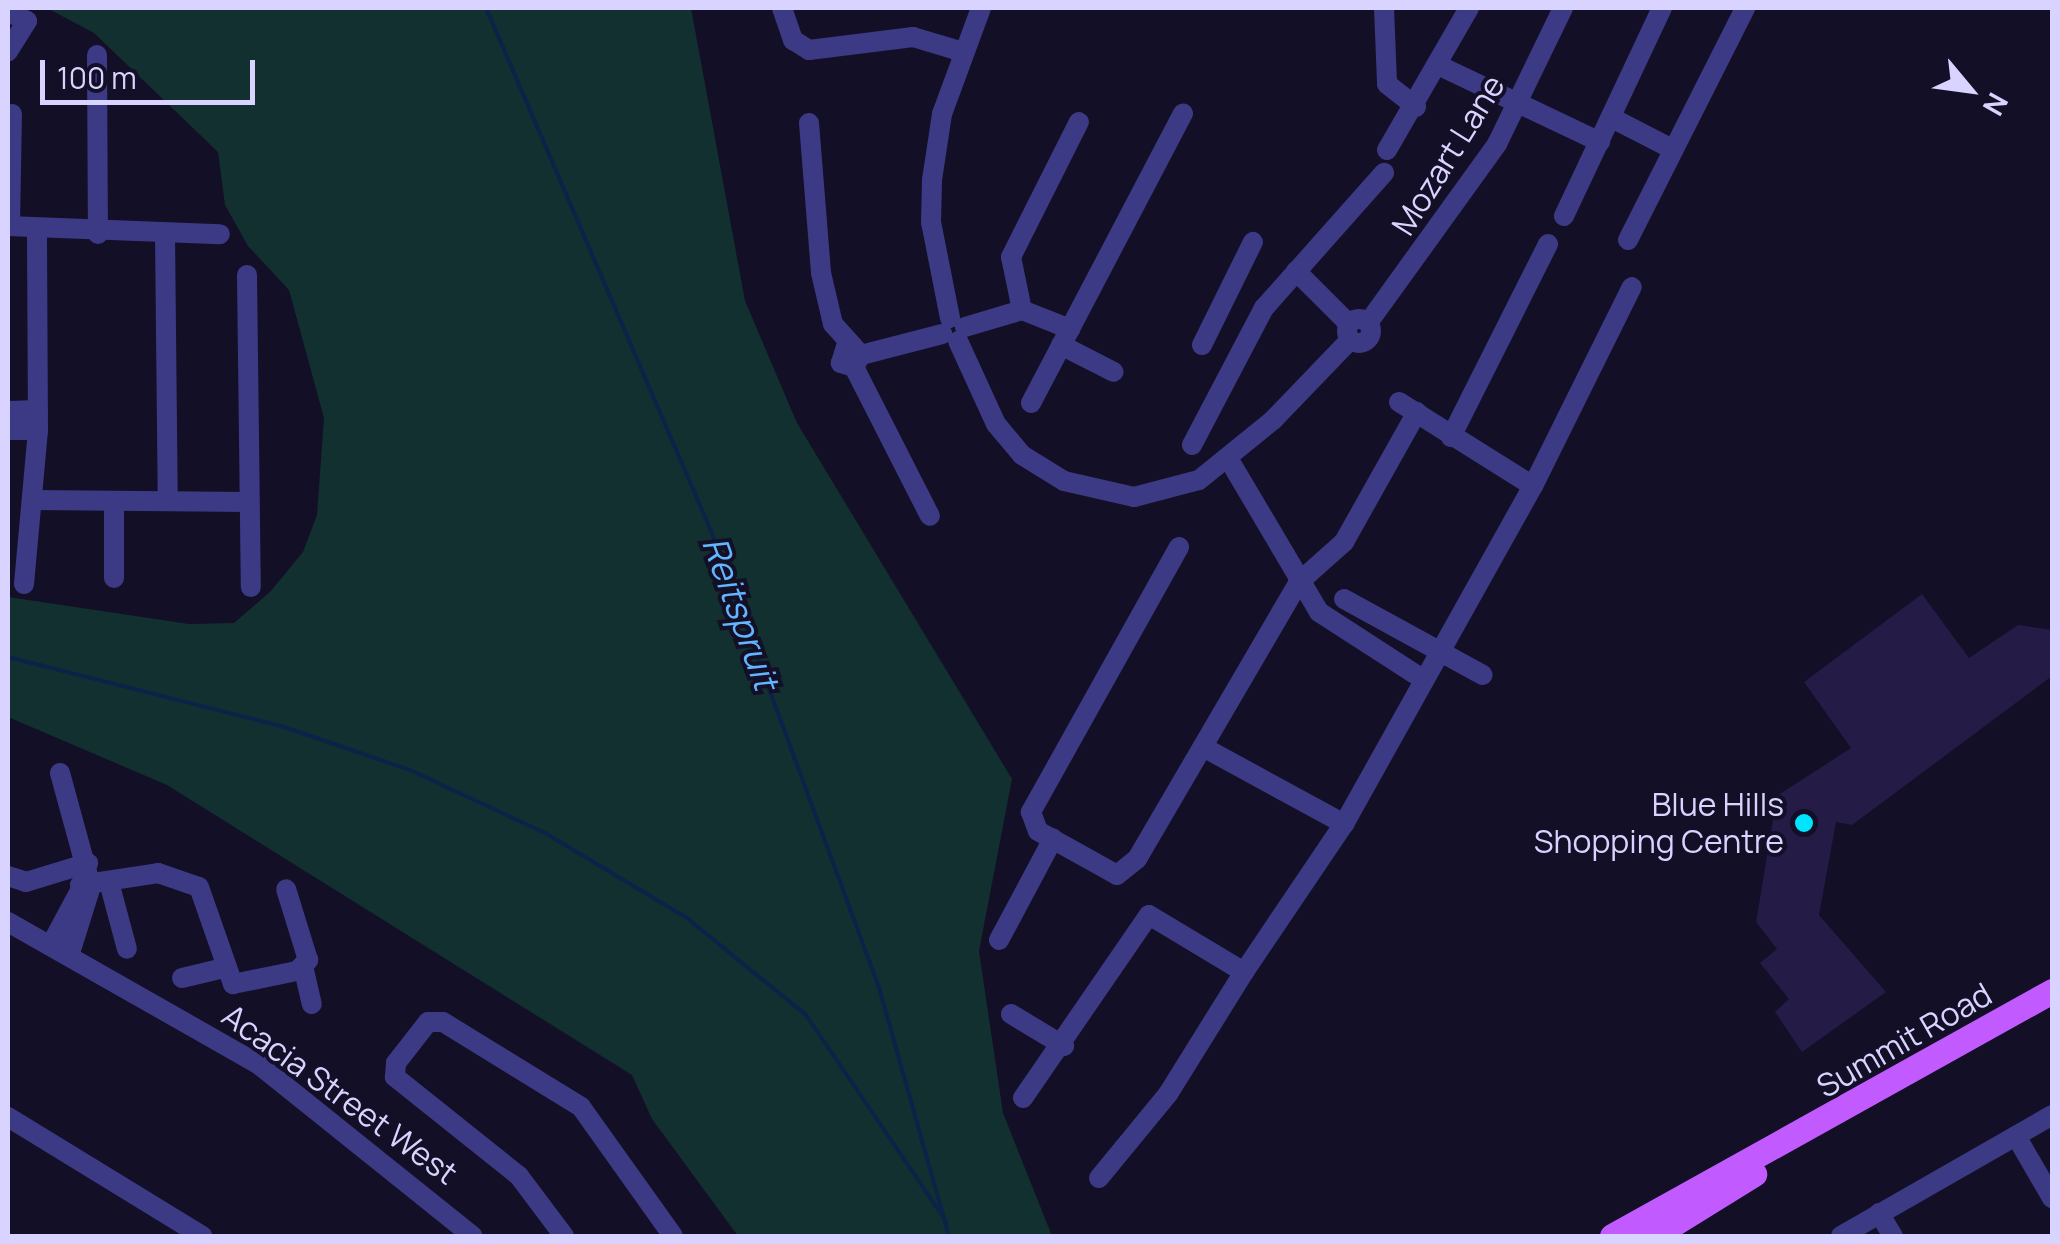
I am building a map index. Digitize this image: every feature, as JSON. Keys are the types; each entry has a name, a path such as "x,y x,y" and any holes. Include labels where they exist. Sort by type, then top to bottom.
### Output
{"main road":[{"name":"Summit Road","path":"1612,1236 1762,1150 1787,1145 2052,991"},
{"name":"Summit Road","path":"1654,1236 1773,1163 1787,1145"}],"street":[{"path":"782,8 793,40 809,50 913,37 962,52"},
{"path":"954,330 932,222 932,180 962,52 980,8"},
{"path":"1384,8 1387,84 1416,107"},
{"path":"1387,150 1442,66 1469,8"},
{"name":"Mozart Lane","path":"954,330 1006,440 1048,475 1116,495 1150,496 1192,484 1228,458 1356,329 1422,255 1519,104 1563,8"},
{"path":"1564,216 1662,8"},
{"path":"1628,240 1745,8"},
{"path":"8,51 17,17"},
{"path":"97,55 98,234"},
{"path":"1442,66 1600,142"},
{"path":"1031,403 1183,113"},
{"path":"12,114 9,226 37,232 220,234"},
{"path":"1612,118 1672,149"},
{"path":"1079,122 1010,258 1022,310 1114,372"},
{"path":"809,123 821,273 853,356 930,516"},
{"path":"1192,445 1264,308 1384,172"},
{"path":"24,584 38,420 37,232"},
{"path":"165,235 168,502"},
{"path":"1202,345 1253,242"},
{"path":"1451,437 1548,244"},
{"path":"1296,271 1356,329"},
{"path":"247,275 252,588"},
{"path":"1100,1178 1168,1094 1344,824 1532,486 1632,286"},
{"path":"1232,289 1264,308"},
{"path":"853,356 1022,310"},
{"path":"1178,547 1031,812 1038,831 1102,870 1129,871 1298,584 1344,542 1408,407 1532,486"},
{"path":"8,411 38,420"},
{"path":"8,430 38,420"},
{"path":"1228,458 1298,584 1328,620 1424,680"},
{"path":"33,500 114,504 250,502"},
{"path":"114,504 114,578"},
{"path":"1344,599 1483,675"},
{"path":"1204,747 1344,824"},
{"path":"60,773 92,878 128,950"},
{"path":"1000,940 1052,839"},
{"path":"8,876 26,882 158,872 199,887 228,981 240,984 303,966"},
{"path":"65,939 92,878"},
{"path":"286,889 307,952 303,966 312,1004"},
{"path":"1023,1098 1064,1046 1149,915 1244,972"},
{"name":"Acacia Street West","path":"8,922 65,939 258,1064 473,1236"},
{"path":"182,978 224,968"},
{"path":"1010,1014 1064,1046"},
{"path":"564,1236 519,1176 395,1076 396,1063 428,1022 443,1022 578,1104 673,1236"},
{"path":"1840,1236 2052,1114"},
{"path":"8,1117 202,1236"},
{"path":"2016,1136 2052,1198"},
{"path":"1879,1213 1893,1236"}],"green space":[{"name":"Reitspruit","path":"47,8 691,8 745,301 797,423 1012,779 979,951 1003,1113 1052,1236 738,1236 652,1119 632,1075 167,785 8,717 8,597 189,624 234,623 270,592 303,552 317,515 324,418 289,290 248,246 225,205 218,152 94,33"}],"building":[{"name":"Blue Hills Shopping Centre","path":"1922,594 1969,658 2018,625 2052,630 2052,676 1852,825 1836,822 1819,915 1886,992 1802,1052 1775,1012 1789,999 1760,963 1777,949 1756,922 1777,796 1851,748 1804,682"}],"waterway":[{"name":"Reitspruit","path":"486,8 711,531 880,991 949,1236"},
{"path":"8,657 281,726 410,770 545,833 687,918 806,1015 946,1221"}],"place":[{"name":"Blue Hills Shopping Centre","path":"1804,823"}]}
